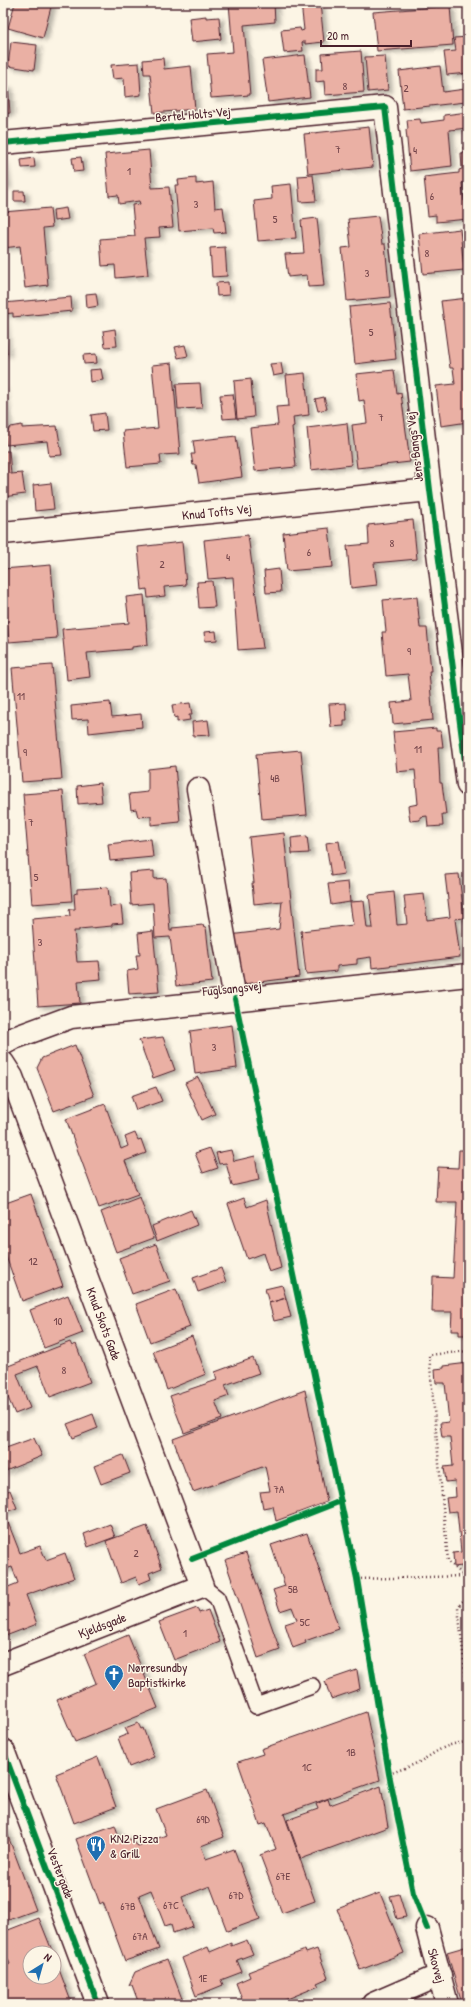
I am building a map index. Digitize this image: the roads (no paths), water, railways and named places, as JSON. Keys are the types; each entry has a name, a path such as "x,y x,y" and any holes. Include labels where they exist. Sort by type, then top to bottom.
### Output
{"street":[{"name":"Bertel Holts Vej","path":"3,143 385,107"},
{"name":"Jens Bangs Vej","path":"385,107 430,490 468,785"},
{"name":"Knud Tofts Vej","path":"3,533 430,490"},
{"name":"Fuglsangsvej","path":"198,789 235,999"},
{"name":"Fuglsangsvej","path":"3,1044 14,1038 70,1017 468,975"},
{"name":"Knud Skots Gade","path":"3,1063 12,1077 202,1586"},
{"name":"Kjeldsgade","path":"3,1664 202,1586"},
{"name":"Vestergade","path":"3,1750 98,2004"},
{"name":"Skovvej","path":"427,1928 447,2004"},
{"path":"373,2004 440,1975"}],"lane":[{"path":"202,1586 217,1598 256,1706 312,1686"}],"place":[{"name":"Nørresundby Baptistkirke","path":"114,1691"},
{"name":"KN2 Pizza & Grill","path":"96,1862"}]}
